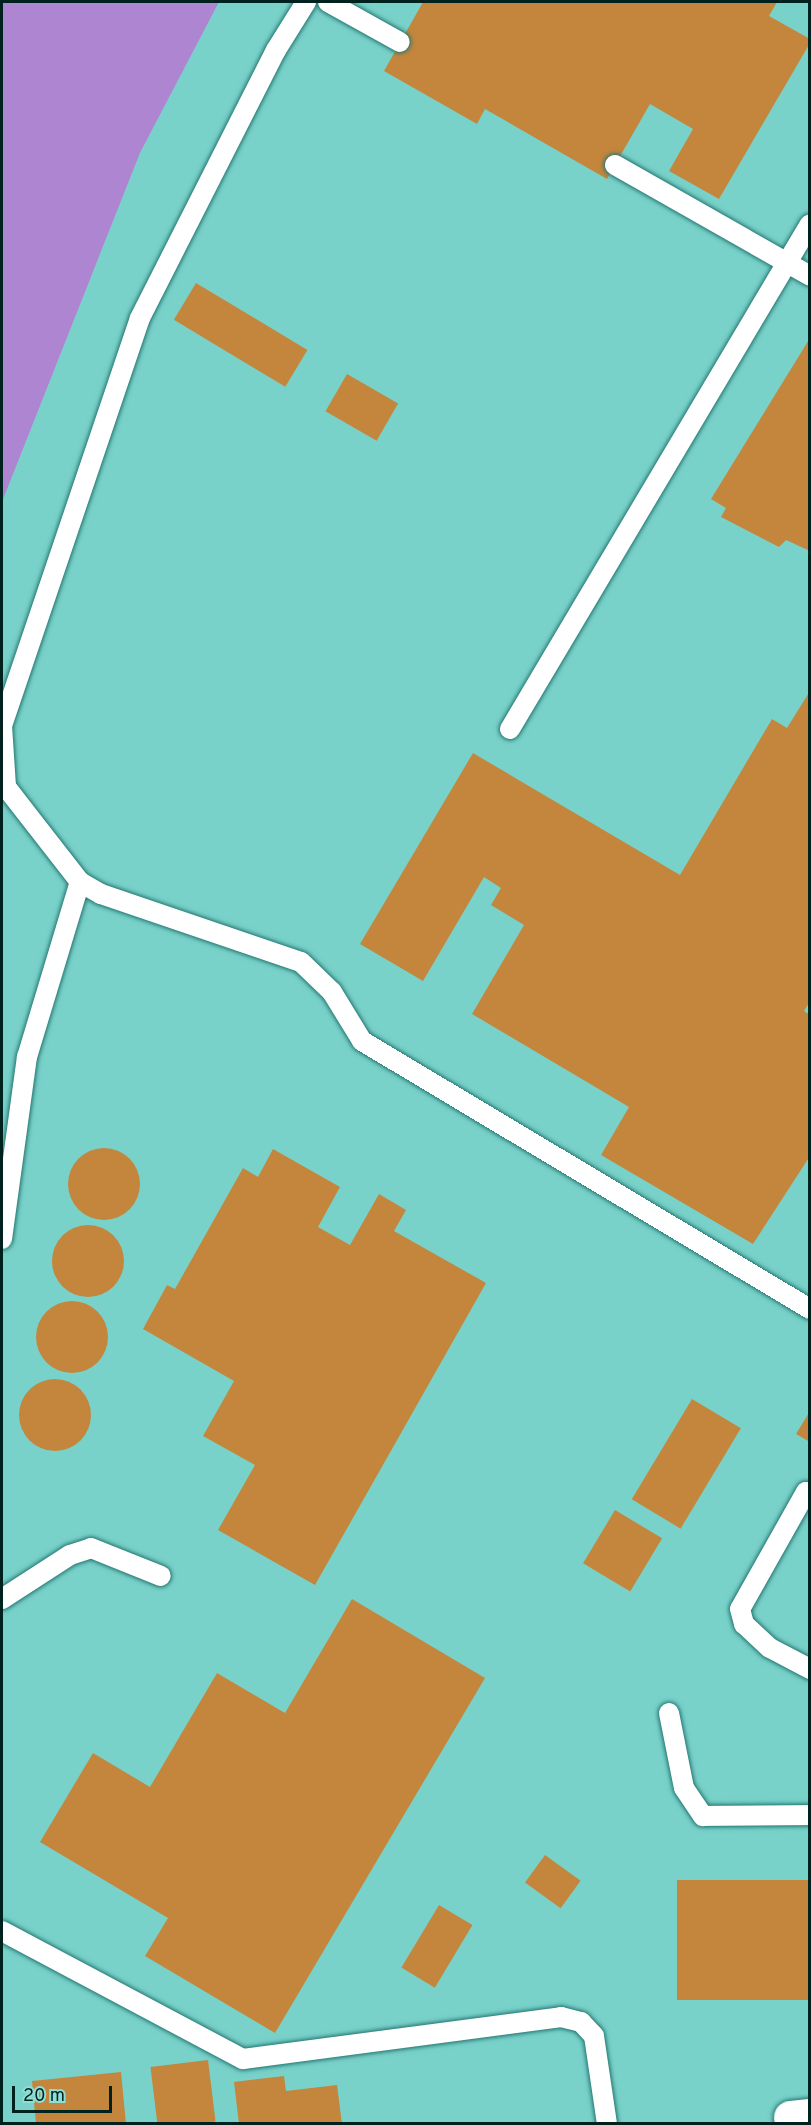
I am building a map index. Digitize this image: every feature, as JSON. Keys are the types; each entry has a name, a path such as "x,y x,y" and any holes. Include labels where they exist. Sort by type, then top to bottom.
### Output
{"lane":[{"path":"306,2 276,50 140,318 2,726 6,787 80,882 101,894 233,941 301,962 332,992 362,1041 810,1309"},
{"path":"328,2 400,42"},
{"path":"615,165 810,276"},
{"path":"510,729 810,224"},
{"path":"2,1239 27,1058 80,882"},
{"path":"810,1492 806,1492 740,1609 744,1624 770,1648 810,1669"},
{"path":"2,1599 70,1555 91,1548 161,1576"},
{"path":"669,1713 684,1788 704,1816 810,1815"},
{"path":"2,1931 243,2059 561,2017 581,2022 594,2036 607,2124"}],"shaded area":[{"path":"2,2 219,2 140,153 2,502"},
{"path":"219,2 809,2 809,2123 2,2123 2,502 140,153"}],"building":[{"path":"423,2 777,2 769,16 810,39 810,43 719,199 669,171 693,129 650,104 607,179 485,109 477,124 384,71"},
{"path":"196,283 307,350 285,387 174,320"},
{"path":"810,338 810,551 786,540 779,547 721,517 726,508 711,499"},
{"path":"347,374 398,404 377,441 326,411"},
{"path":"810,691 810,1001 804,1011 810,1015 810,1156 753,1244 601,1155 629,1107 472,1014 524,925 491,905 501,888 484,877 423,981 360,944 473,753 680,875 772,719 787,728"},
{"path":"111,1148 130,1158 138,1170 140,1184 138,1198 130,1210 118,1218 97,1220 78,1210 70,1198 68,1177 78,1158 90,1150"},
{"path":"273,1149 340,1187 318,1227 350,1245 379,1194 406,1210 394,1231 486,1283 315,1585 218,1530 255,1465 203,1436 234,1381 143,1329 167,1285 175,1289 243,1168 258,1177"},
{"path":"95,1225 114,1235 122,1247 124,1261 122,1275 114,1287 102,1295 81,1297 62,1287 54,1275 52,1254 62,1235 74,1227"},
{"path":"79,1301 98,1311 106,1323 108,1337 106,1351 98,1363 86,1371 65,1373 46,1363 38,1351 36,1330 46,1311 58,1303"},
{"path":"62,1379 81,1389 89,1401 91,1415 89,1429 81,1441 69,1449 48,1451 29,1441 21,1429 19,1408 29,1389 41,1381"},
{"path":"692,1399 741,1428 681,1529 632,1499"},
{"path":"810,1411 810,1442 796,1434"},
{"path":"615,1510 662,1538 630,1591 583,1563"},
{"path":"352,1599 485,1678 275,2033 145,1956 168,1918 40,1842 93,1753 150,1787 217,1673 285,1713"},
{"path":"545,1855 581,1881 561,1908 525,1883"},
{"path":"677,1880 810,1880 810,2000 677,2000"},
{"path":"439,1905 472,1925 435,1988 401,1968"},
{"path":"208,2060 216,2122 157,2124 150,2067"},
{"path":"121,2072 126,2124 36,2124 32,2081"},
{"path":"284,2076 286,2091 337,2085 342,2124 239,2124 234,2082"}]}
